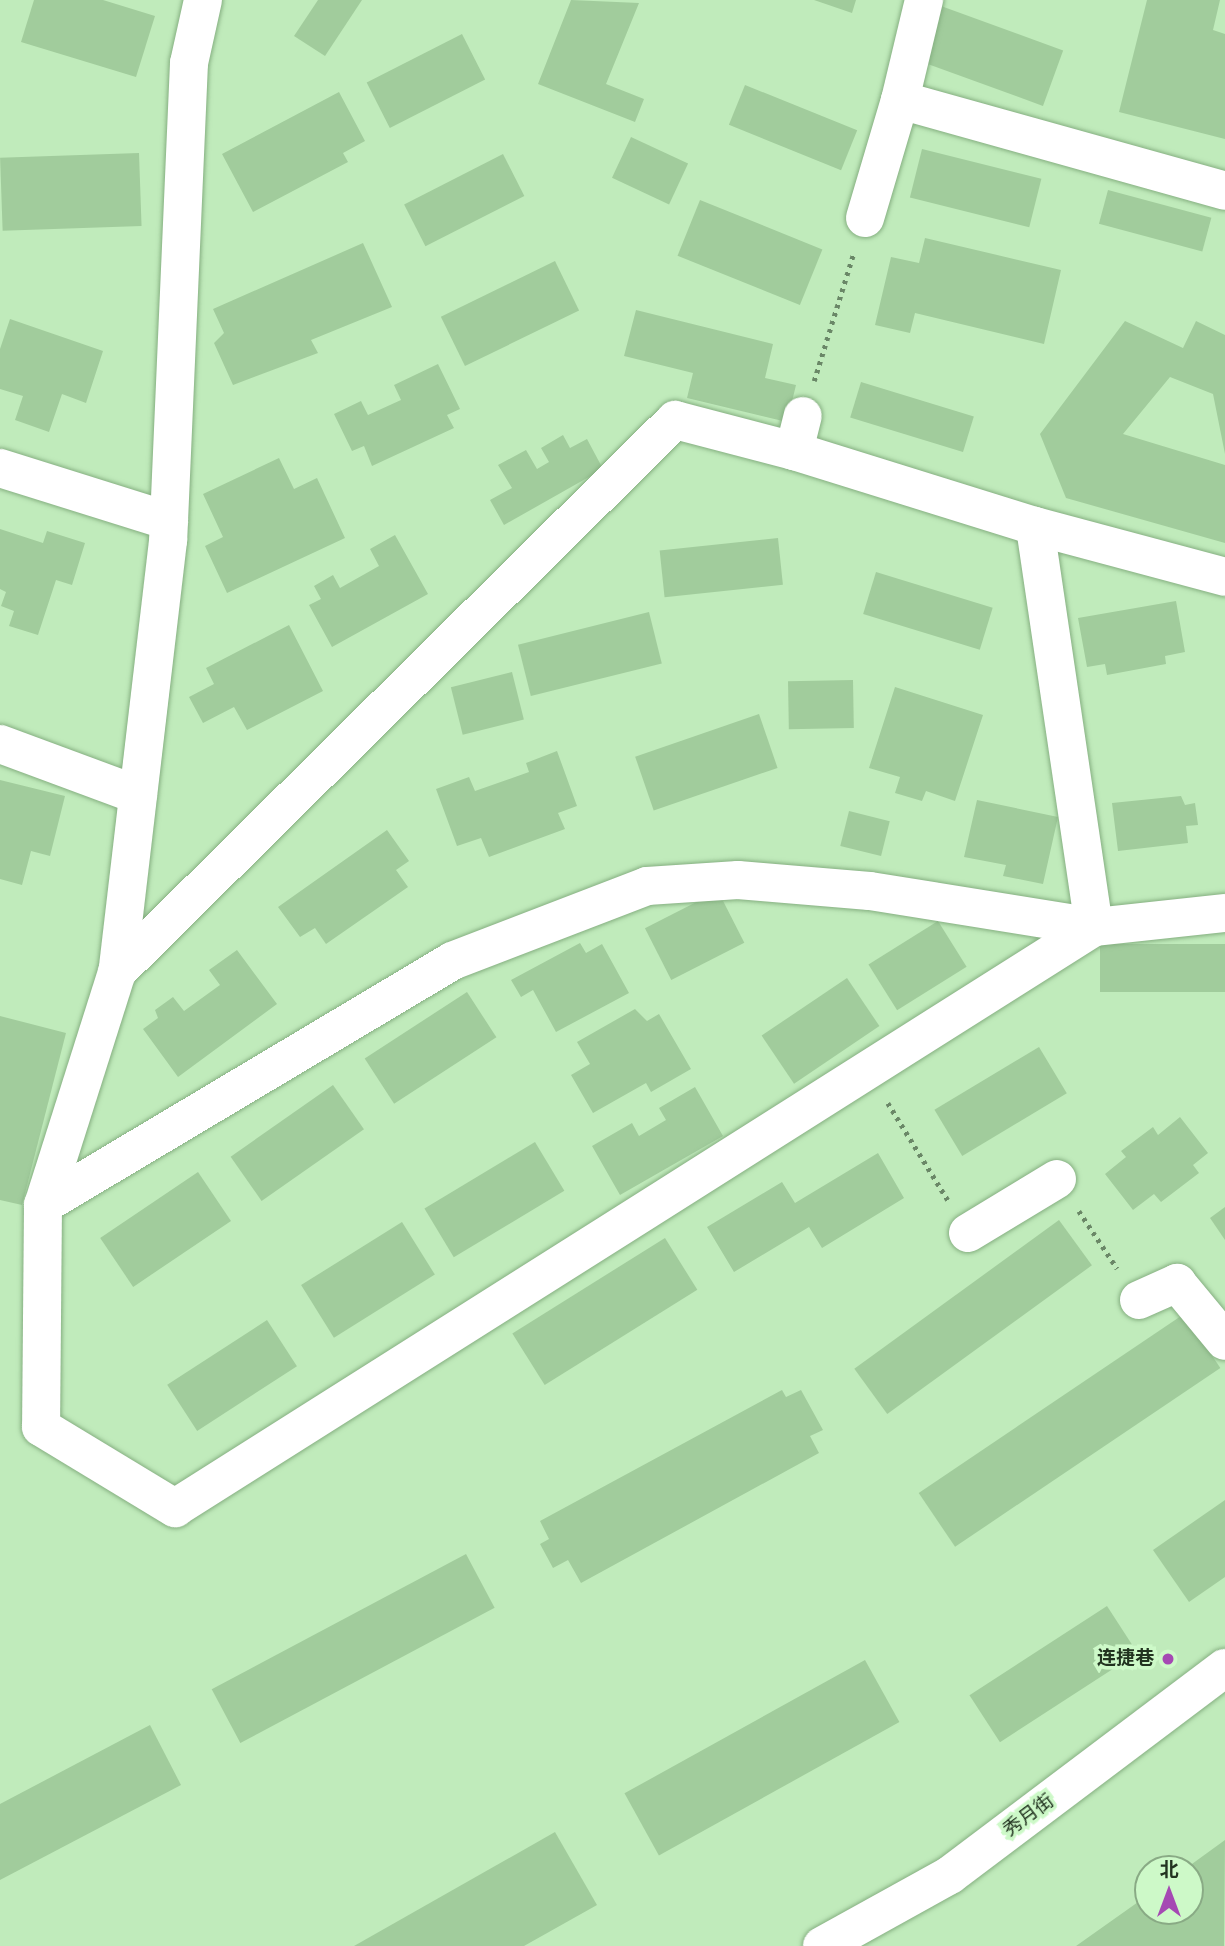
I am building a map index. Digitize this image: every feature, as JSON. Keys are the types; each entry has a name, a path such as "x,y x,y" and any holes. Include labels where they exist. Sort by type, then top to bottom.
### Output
{"street":[{"path":"203,0 189,63 169,521 138,795 117,972 44,1205 41,1427 175,1508 1094,927"},
{"path":"865,218 900,100 924,0"},
{"path":"900,100 1225,191"},
{"path":"117,972 675,420 799,433 1035,526 1225,577"},
{"path":"0,468 169,521"},
{"path":"1035,526 1094,927"},
{"path":"0,744 138,795"},
{"path":"44,1205 452,961 647,886 738,880 856,890 1094,927 1225,913"},
{"path":"968,1233 1057,1179"},
{"path":"1139,1300 1177,1283 1225,1341"},
{"name":"秀月街","path":"822,1946 950,1875 1225,1668"}],"path":[{"path":"799,433 865,218"},
{"path":"868,1070 968,1233"},
{"path":"1057,1179 1139,1300"}],"building":[{"path":"34,0 103,0 155,16 136,77 21,42"},
{"path":"318,0 362,0 325,56 294,36"},
{"path":"571,0 639,3 606,84 644,99 635,122 538,84"},
{"path":"814,0 856,0 852,13"},
{"path":"1147,0 1220,0 1213,30 1225,34 1225,139 1119,112"},
{"path":"941,6 1063,50 1043,106 921,61"},
{"path":"462,34 485,79 390,128 367,83"},
{"path":"745,85 857,130 841,170 729,125"},
{"path":"339,92 365,141 343,153 348,162 253,212 222,154"},
{"path":"631,137 688,164 669,204 612,178"},
{"path":"922,149 1041,179 1029,227 910,198"},
{"path":"139,153 142,226 3,231 0,158"},
{"path":"503,154 524,196 425,246 404,204"},
{"path":"1108,190 1211,218 1202,252 1099,224"},
{"path":"700,200 822,249 800,305 678,256"},
{"path":"925,238 1061,270 1044,344 915,313 910,333 875,325 891,257 919,263"},
{"path":"363,243 392,307 311,340 318,353 233,385 214,343 224,333 213,309"},
{"path":"555,261 579,310 465,366 441,317"},
{"path":"636,310 773,344 765,378 796,385 787,422 687,398 693,373 624,356"},
{"path":"10,319 103,351 86,403 62,394 49,432 15,420 23,396 0,389 0,349"},
{"path":"1125,321 1183,348 1196,321 1225,335 1225,454 1213,394 1170,377 1123,434 1225,465 1225,543 1066,498 1040,434"},
{"path":"438,364 460,409 447,415 454,428 372,466 364,446 352,451 334,414 361,401 368,415 401,400 394,385"},
{"path":"861,382 974,416 963,452 850,417"},
{"path":"563,435 570,448 587,439 603,469 504,525 490,500 512,488 498,465 526,450 537,469 549,462 541,448"},
{"path":"279,458 294,489 317,478 345,538 227,593 205,546 223,537 203,494"},
{"path":"0,529 43,543 47,531 85,543 72,585 56,580 38,635 9,626 14,611 1,606 6,592 0,589"},
{"path":"395,535 428,594 332,647 309,605 321,599 314,586 333,575 340,588 379,566 370,549"},
{"path":"778,538 783,585 665,597 660,550"},
{"path":"876,572 993,608 980,650 863,614"},
{"path":"1176,601 1185,652 1165,656 1166,664 1107,675 1105,664 1087,667 1078,618"},
{"path":"649,612 662,663 531,696 518,645"},
{"path":"289,625 323,691 247,730 234,707 203,723 189,697 214,684 206,668"},
{"path":"512,672 524,720 463,735 451,687"},
{"path":"853,680 854,728 789,729 788,681"},
{"path":"895,687 983,715 955,801 926,791 922,801 895,793 900,777 869,768"},
{"path":"759,714 778,768 654,811 635,757"},
{"path":"557,751 577,806 558,813 565,829 489,857 481,838 457,846 436,789 469,777 475,791 529,772 526,763"},
{"path":"0,780 65,796 50,856 31,851 22,885 0,879"},
{"path":"1181,796 1185,805 1195,803 1198,825 1186,826 1188,843 1118,851 1112,803"},
{"path":"977,800 1058,817 1043,884 1003,876 1006,865 964,857"},
{"path":"849,811 890,821 881,856 840,846"},
{"path":"387,830 409,861 396,870 408,887 326,944 315,928 300,937 278,907"},
{"path":"718,891 744,943 671,980 645,928"},
{"path":"938,921 967,967 897,1010 868,964"},
{"path":"580,943 586,953 602,944 629,993 556,1032 533,990 521,997 511,980"},
{"path":"1100,944 1225,944 1225,992 1100,992"},
{"path":"237,950 277,1004 178,1077 143,1029 158,1018 155,1010 173,997 184,1011 220,985 209,970"},
{"path":"847,978 879,1026 794,1084 762,1036"},
{"path":"467,992 496,1037 394,1104 365,1058"},
{"path":"635,1009 647,1021 659,1014 691,1069 651,1092 646,1083 593,1113 571,1075 590,1064 577,1042"},
{"path":"0,1016 66,1033 22,1205 0,1200"},
{"path":"1039,1047 1067,1093 962,1156 934,1110"},
{"path":"333,1085 364,1129 262,1201 231,1157"},
{"path":"695,1087 723,1136 620,1195 592,1146 632,1123 639,1136 666,1120 659,1108"},
{"path":"1180,1117 1208,1153 1193,1165 1199,1173 1161,1202 1154,1194 1133,1210 1105,1174 1126,1157 1121,1151 1153,1127 1158,1135"},
{"path":"535,1142 564,1191 454,1257 424,1208"},
{"path":"878,1153 904,1198 822,1248 809,1227 734,1272 707,1227 782,1182 795,1203"},
{"path":"198,1172 231,1221 133,1287 100,1238"},
{"path":"1225,1207 1225,1240 1210,1218"},
{"path":"1059,1220 1092,1265 887,1414 854,1369"},
{"path":"402,1222 435,1275 334,1338 301,1285"},
{"path":"665,1238 697,1290 545,1385 512,1333"},
{"path":"1184,1314 1220,1368 955,1547 919,1493"},
{"path":"267,1320 297,1366 197,1431 167,1385"},
{"path":"782,1390 786,1397 801,1390 823,1430 810,1436 819,1453 581,1583 568,1560 553,1568 540,1544 549,1539 540,1521"},
{"path":"1225,1500 1225,1577 1189,1602 1153,1550"},
{"path":"466,1554 495,1608 240,1743 212,1689"},
{"path":"1107,1606 1137,1653 1000,1742 969,1695"},
{"path":"865,1660 899,1722 659,1855 624,1793"},
{"path":"150,1725 181,1785 0,1880 0,1804"},
{"path":"555,1832 597,1905 524,1946 354,1946"},
{"path":"1225,1840 1224,1946 1076,1946 1134,1905 1134,1925 1204,1925 1204,1855"}],"place":[{"name":"连捷巷","path":"1168,1659"}]}
